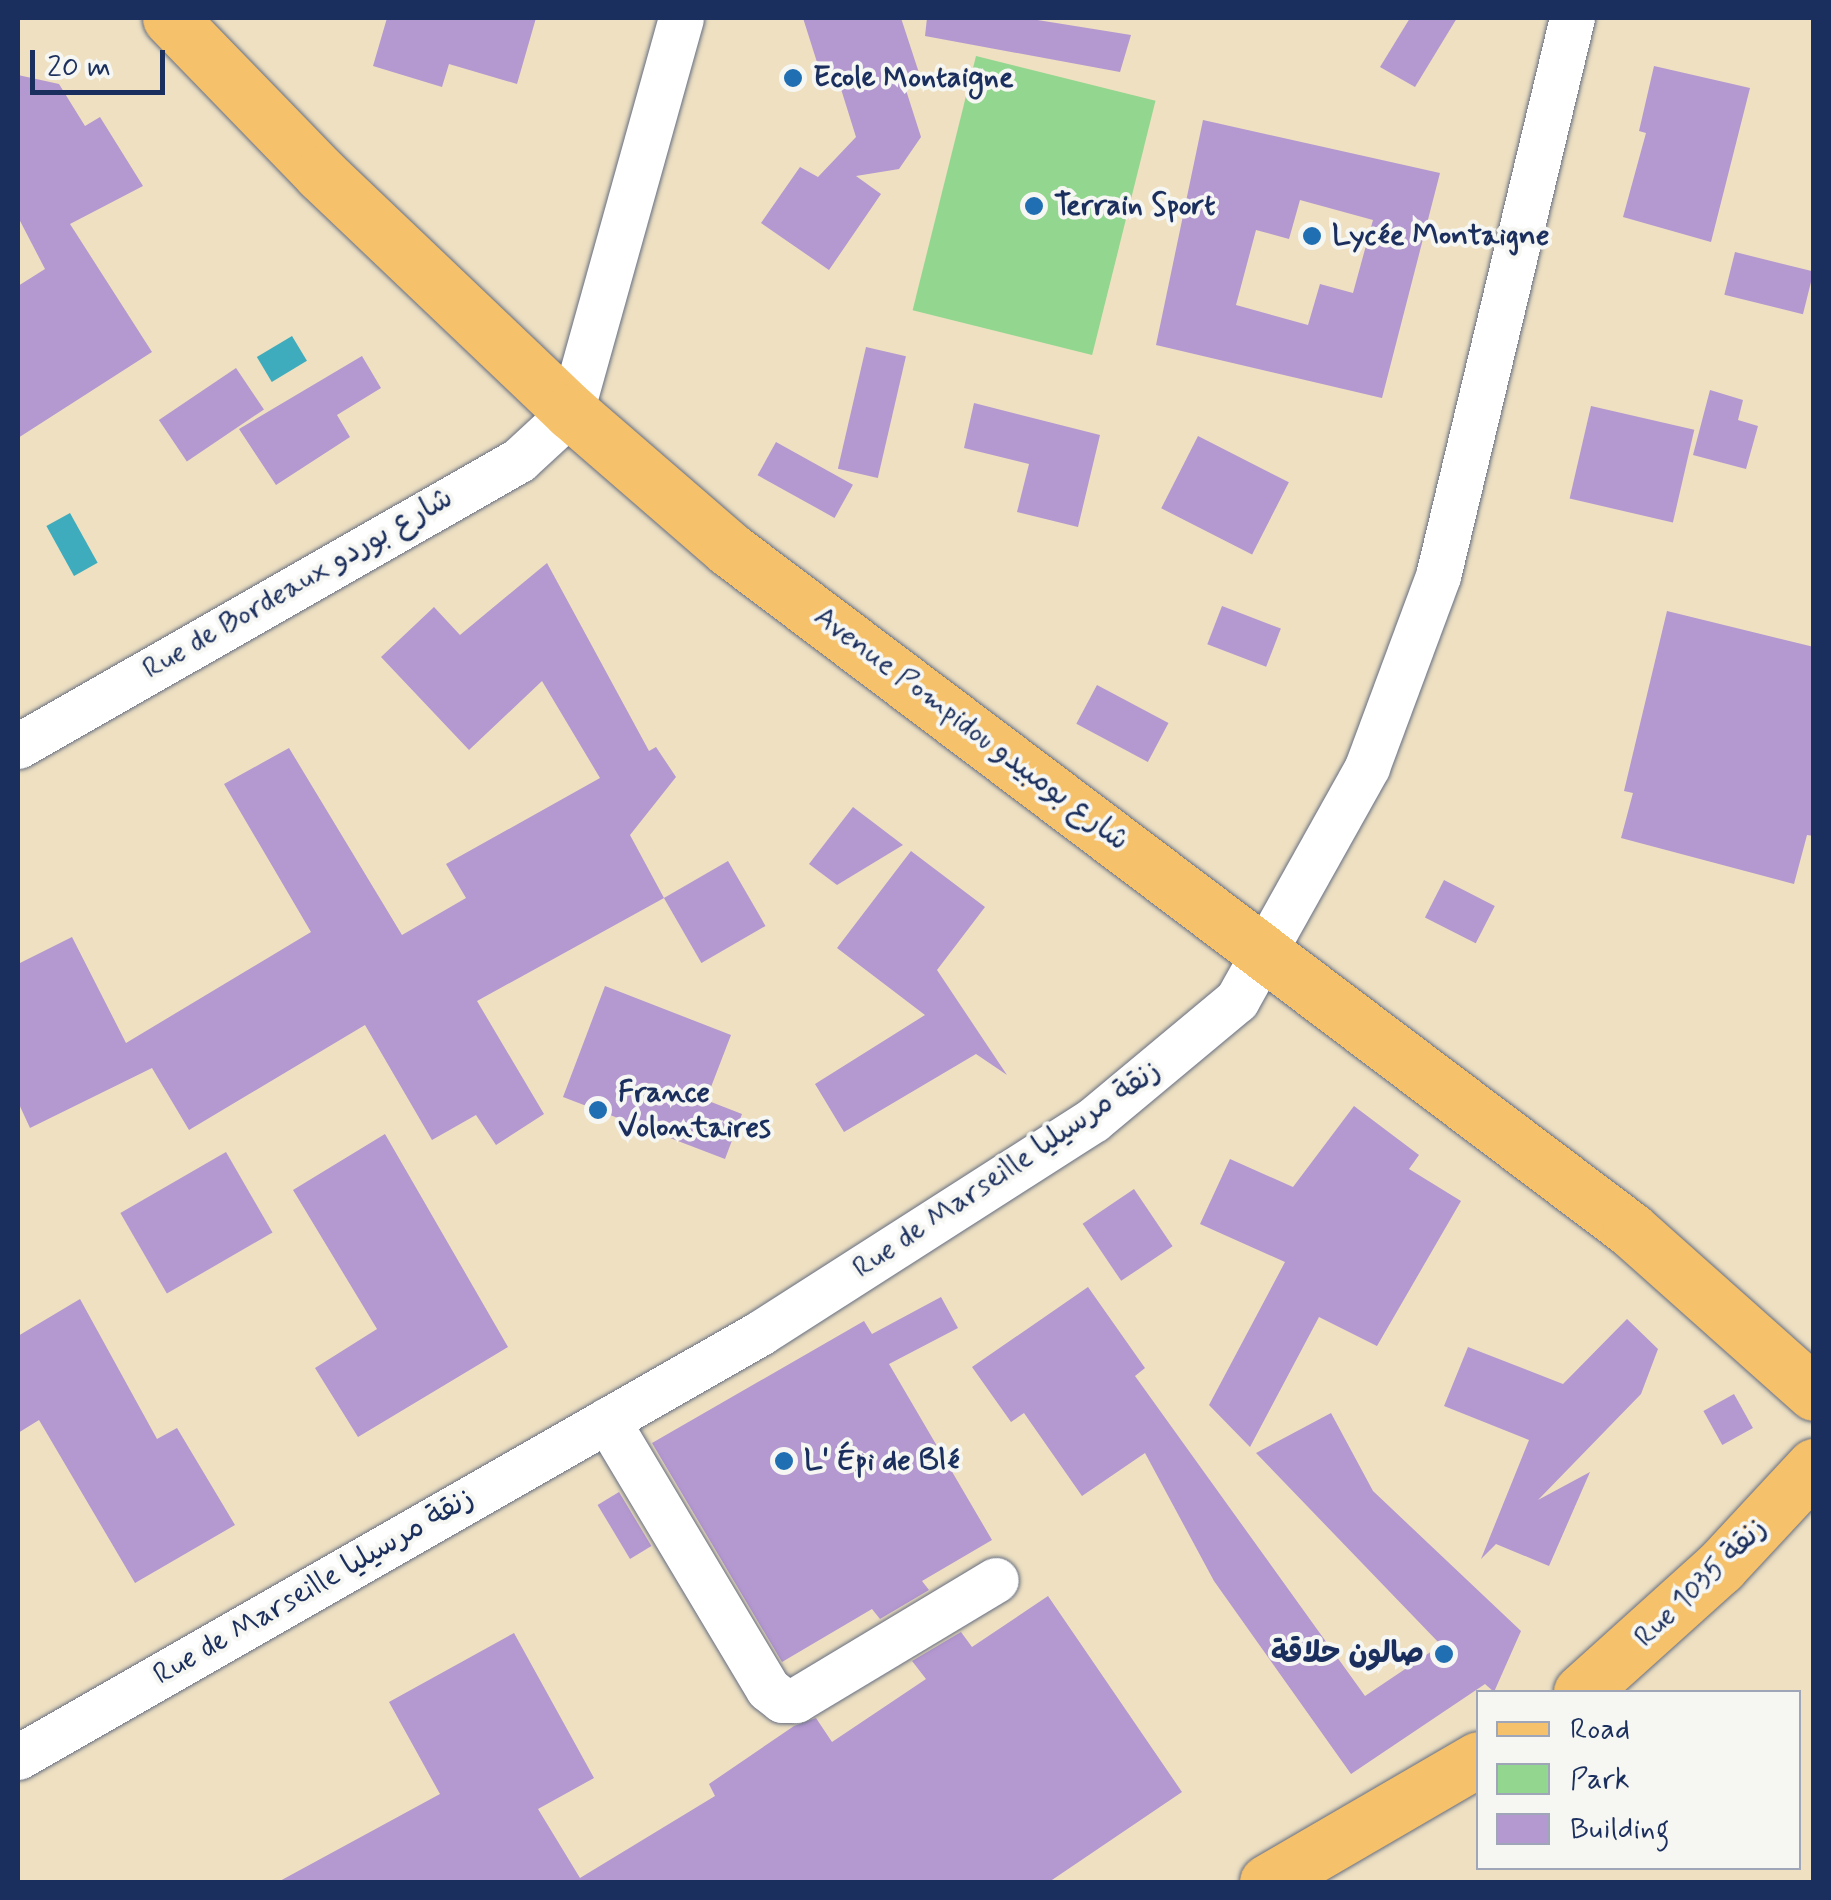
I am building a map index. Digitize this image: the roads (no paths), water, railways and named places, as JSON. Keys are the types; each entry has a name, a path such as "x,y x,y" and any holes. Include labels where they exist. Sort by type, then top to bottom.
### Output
{"main road":[{"name":"Avenue Pompidou شارع بومبيدو","path":"170,18 321,174 571,412 729,549 1270,951 1631,1230 1814,1393"},
{"name":"Rue 1035 زنقة","path":"1583,1690 1706,1580 1814,1466"},
{"path":"1267,1882 1476,1760"}],"street":[{"path":"571,412 681,18"},
{"name":"Rue de Marseille زنقة مرسيليا","path":"18,1757 760,1332 1093,1120 1190,1046 1237,1000 1270,951 1366,767 1438,576 1572,18"},
{"name":"Rue de Bordeaux شارع بوردو","path":"18,746 520,460 571,412"},
{"path":"607,1420 768,1690 782,1700 796,1700 996,1580"}],"water":[{"path":"292,336 307,361 272,382 257,357"},
{"path":"70,513 98,563 74,576 46,526"}],"place":[{"name":"Ecole Montaigne","path":"793,78"},
{"name":"Terrain Sport","path":"1034,206"},
{"name":"Lycée Montaigne","path":"1312,236"},
{"name":"France Volontaires","path":"598,1110"},
{"name":"L' Épi de Blé","path":"784,1461"},
{"name":"صالون حلاقة","path":"1444,1654"}]}
